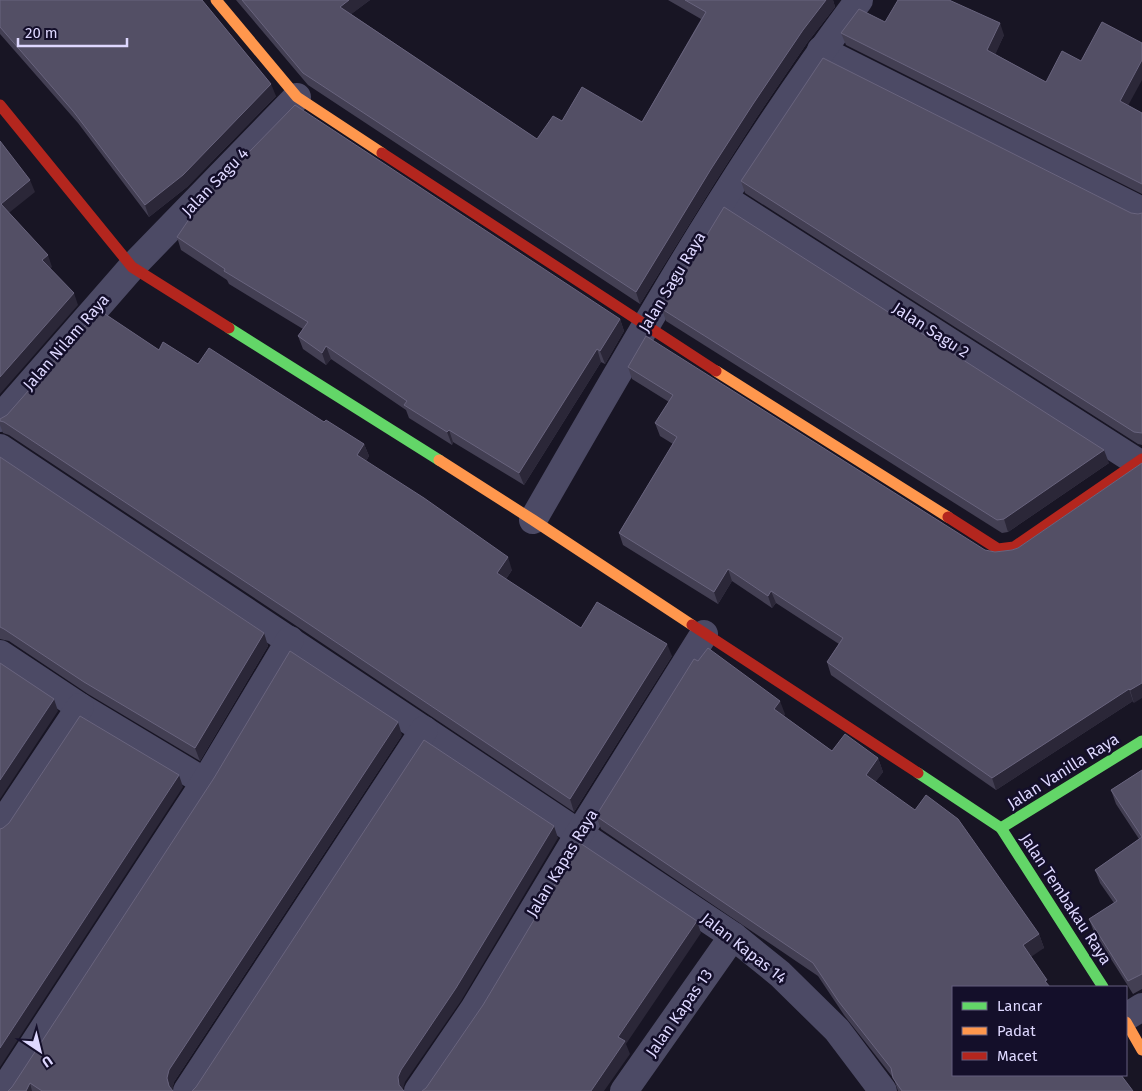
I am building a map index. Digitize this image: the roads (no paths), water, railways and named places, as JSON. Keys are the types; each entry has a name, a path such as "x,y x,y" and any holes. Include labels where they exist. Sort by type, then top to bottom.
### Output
{"street":[{"path":"216,0 297,97 645,326 998,549 1014,547 1140,461"},
{"name":"Jalan Sagu Raya","path":"532,520 645,326 724,198 821,50 859,0"},
{"path":"821,50 1142,211"},
{"name":"Jalan Sagu 4","path":"132,267 297,97"},
{"path":"0,105 132,267 532,520 1001,828"},
{"name":"Jalan Sagu 2","path":"724,198 1140,461"},
{"name":"Jalan Nilam Raya","path":"0,418 132,267"},
{"name":"Jalan Kapas 14","path":"0,448 733,936 780,974 837,1030 883,1091"},
{"name":"Jalan Kapas Raya","path":"418,1091 474,1009 579,834 704,634"},
{"path":"3,1091 205,782 290,640"},
{"path":"0,654 80,707 205,782"},
{"path":"0,827 80,707"},
{"path":"187,1091 424,730"},
{"name":"Jalan Vanilla Raya","path":"1001,828 1142,741"},
{"name":"Jalan Tembakau Raya","path":"1001,828 1103,986"},
{"name":"Jalan Kapas 13","path":"624,1091 733,936"},
{"path":"1127,1016 1142,1007"},
{"path":"1127,1024 1142,1050"}]}
